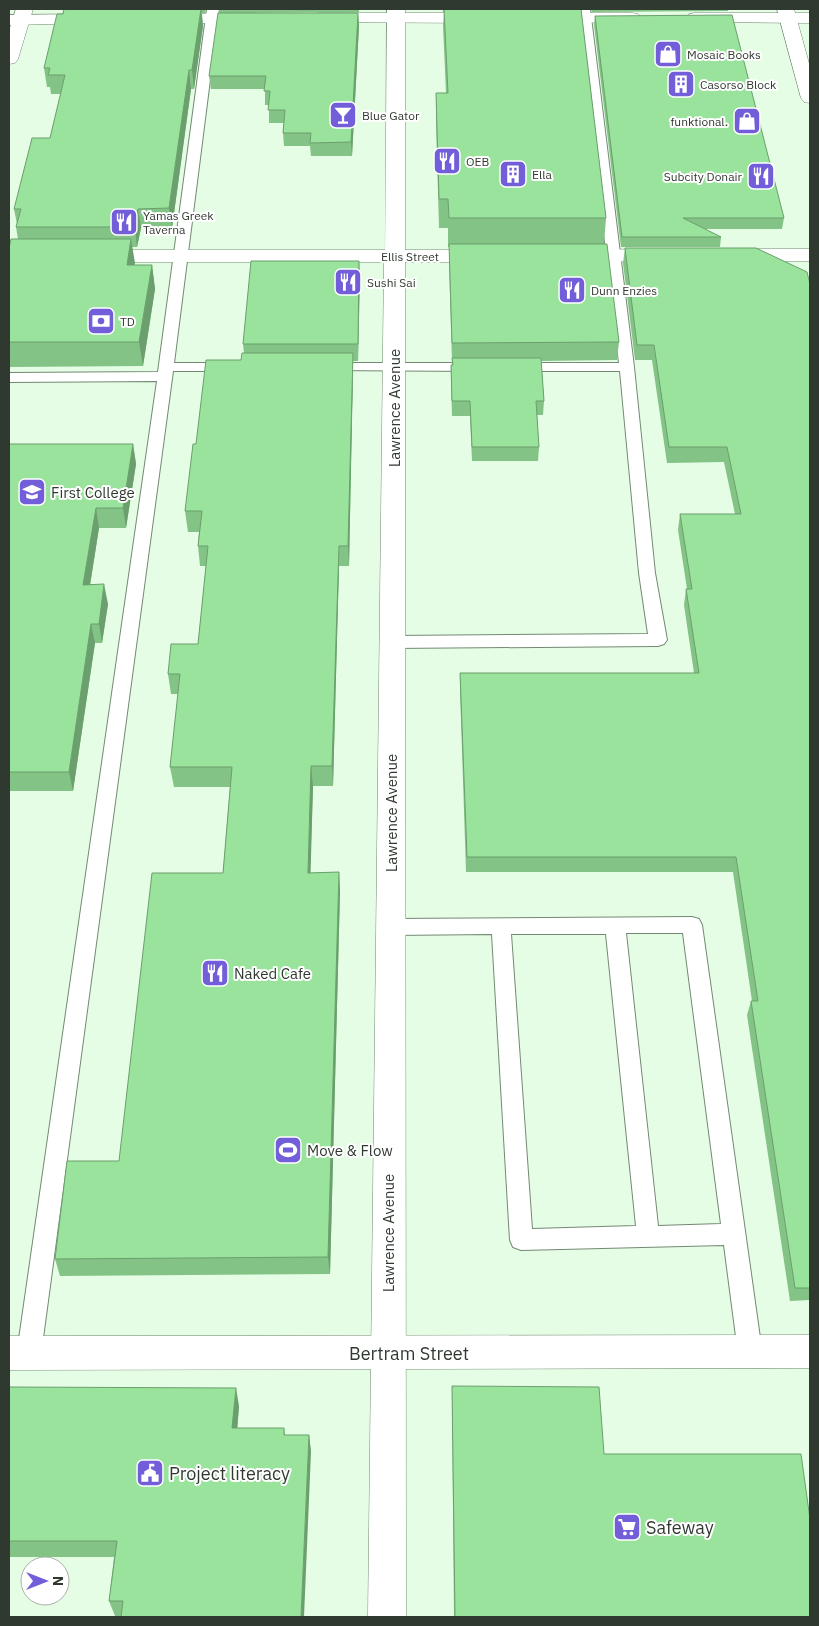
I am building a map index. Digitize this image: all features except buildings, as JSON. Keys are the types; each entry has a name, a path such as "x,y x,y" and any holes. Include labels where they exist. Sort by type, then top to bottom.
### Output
{"street":[{"path":"527,18 584,13 651,18"},
{"path":"680,18 786,13 810,18"},
{"path":"786,13 810,98"},
{"path":"153,19 212,14 269,18"},
{"path":"307,18 396,14 498,18"},
{"name":"Lawrence Avenue","path":"387,1617 396,14"},
{"path":"9,60 18,16 113,19"},
{"path":"557,256 682,255"},
{"path":"711,255 810,255"},
{"name":"Ellis Street","path":"75,256 500,256"},
{"name":"Bertram Street","path":"19,1353 810,1352"}],"lane":[{"path":"392,642 658,640 647,573 627,367 584,13"},
{"path":"19,1353 166,372 212,14"},
{"path":"9,377 166,372 245,367"},
{"path":"314,367 627,367"},
{"path":"390,927 692,925 750,1352"},
{"path":"501,926 522,1240 734,1234"},
{"path":"615,926 648,1236"}],"place":[{"name":"Mosaic Books","path":"668,54"},
{"name":"Casorso Block","path":"681,84"},
{"name":"Blue Gator","path":"343,115"},
{"name":"funktional.","path":"747,121"},
{"name":"OEB","path":"447,161"},
{"name":"Ella","path":"513,174"},
{"name":"Subcity Donair","path":"761,176"},
{"name":"Yamas Greek Taverna","path":"124,222"},
{"name":"Sushi Sai","path":"348,282"},
{"name":"Dunn Enzies","path":"572,290"},
{"name":"TD","path":"101,321"},
{"name":"First College","path":"32,492"},
{"name":"Naked Cafe","path":"215,973"},
{"name":"Move & Flow","path":"288,1150"},
{"name":"Project literacy","path":"150,1473"},
{"name":"Safeway","path":"627,1527"}]}
